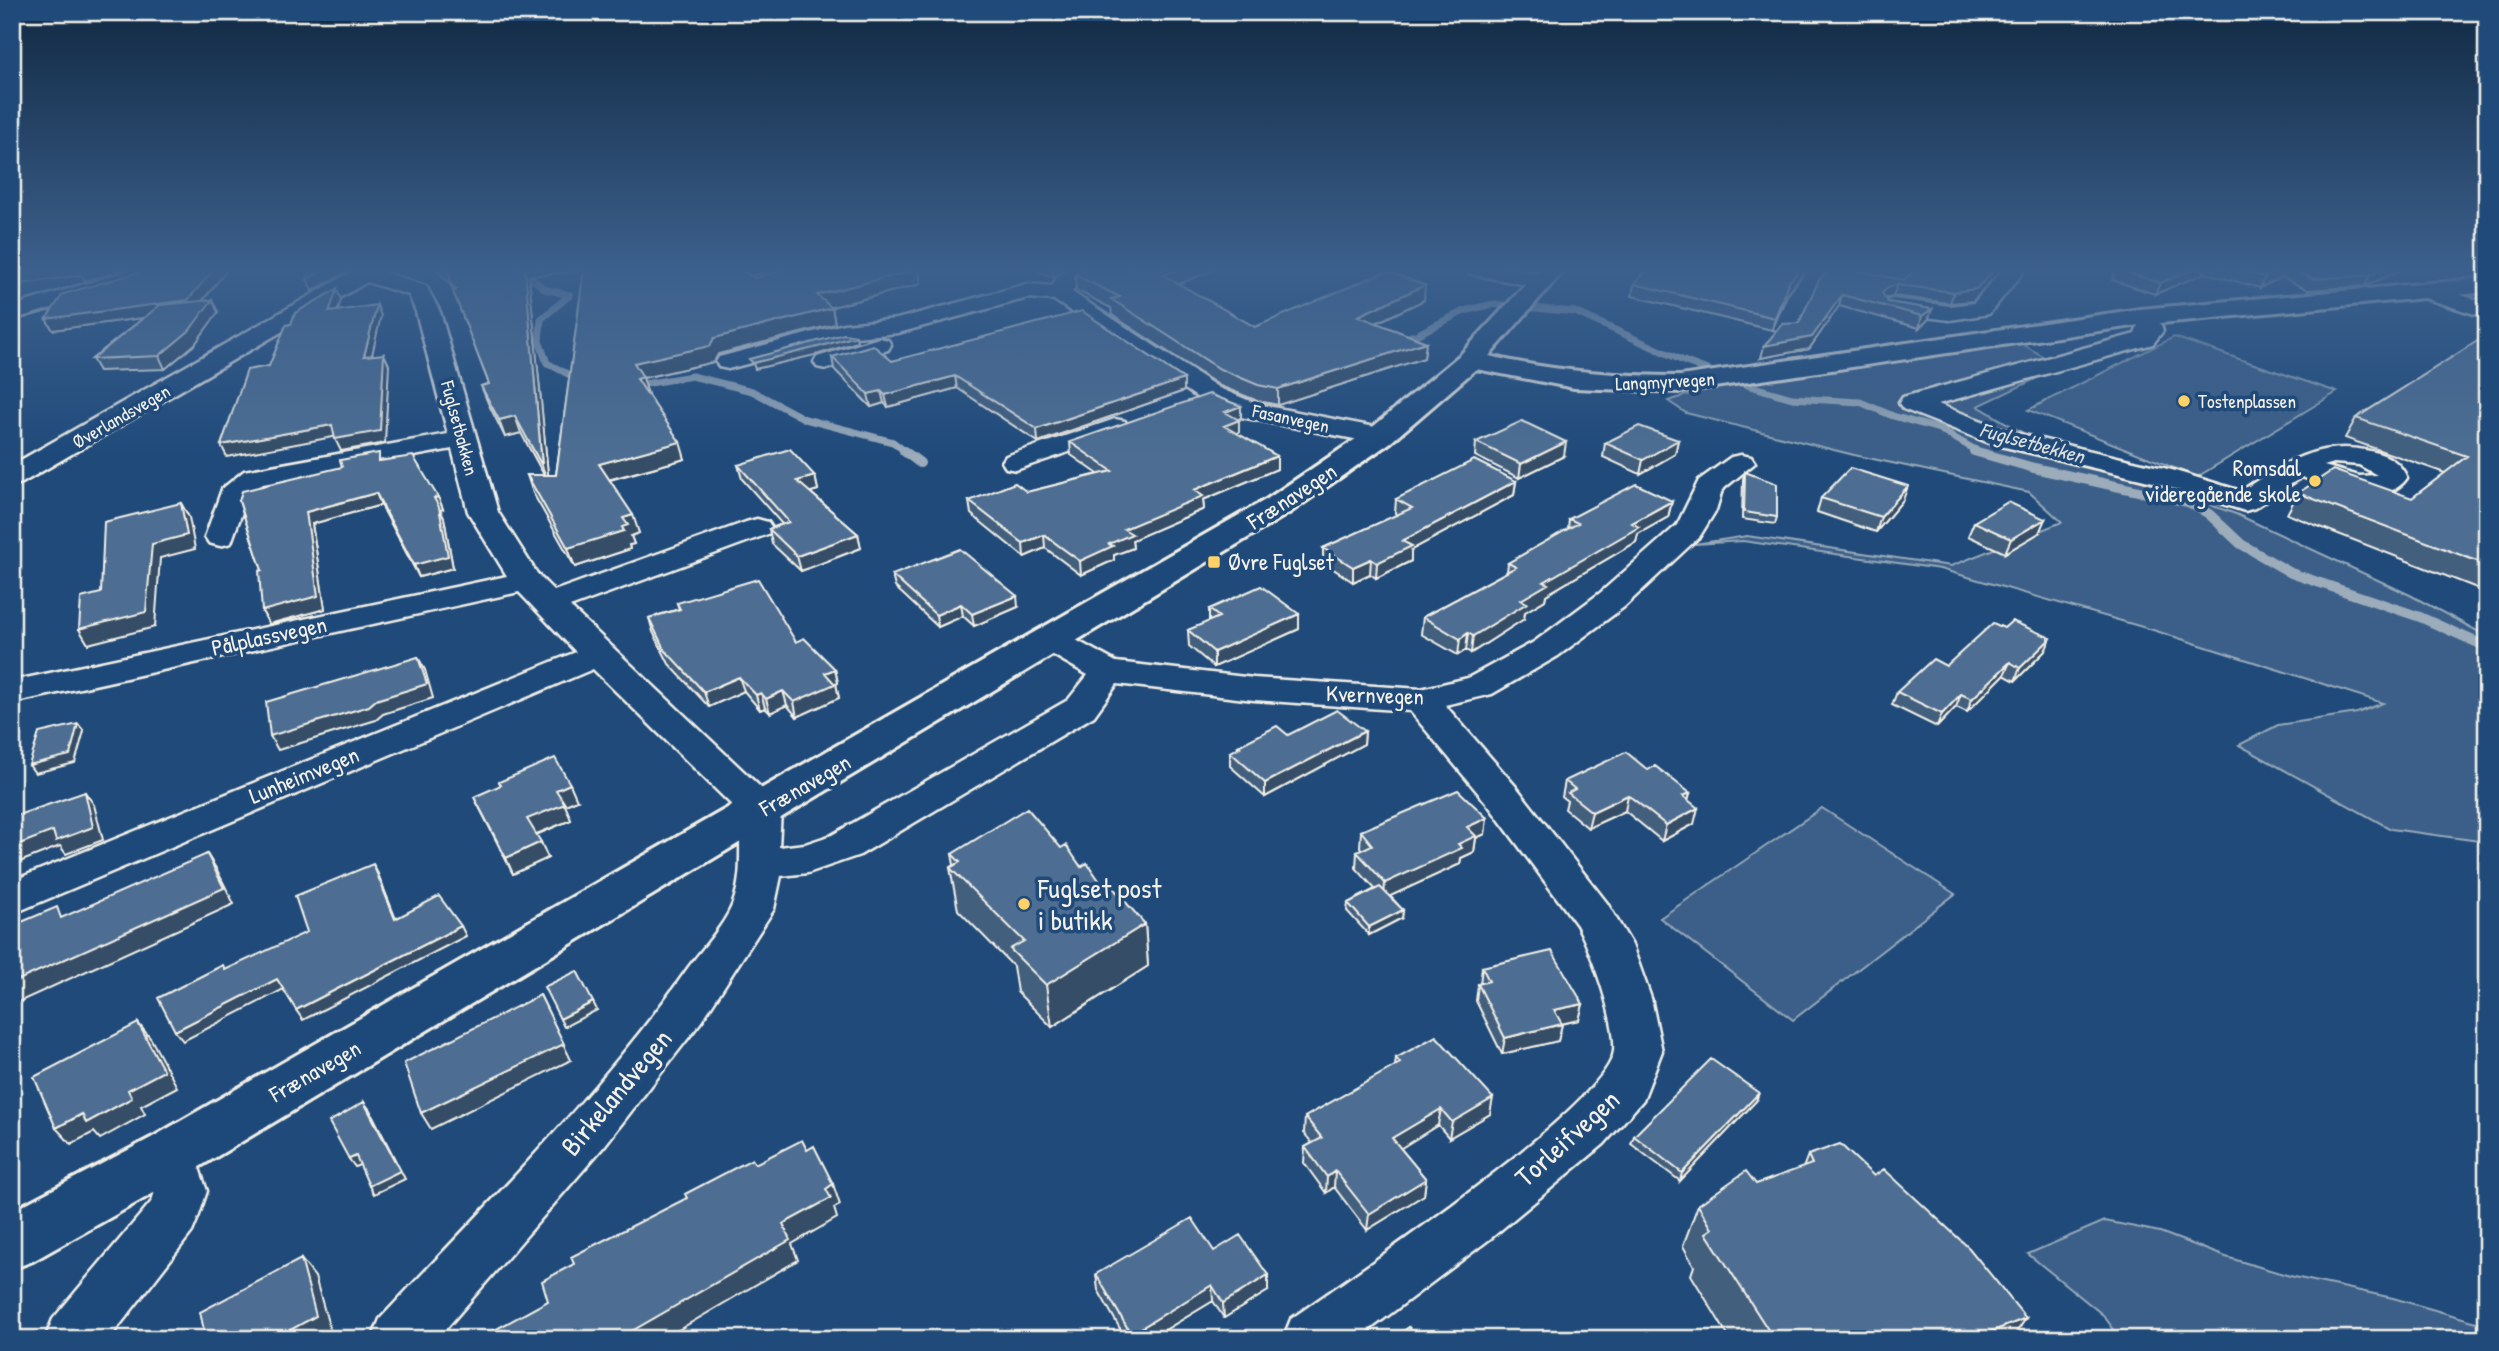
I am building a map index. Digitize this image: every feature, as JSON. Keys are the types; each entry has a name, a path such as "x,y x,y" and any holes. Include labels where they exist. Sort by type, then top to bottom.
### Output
{"main road":[{"name":"Frænavegen","path":"12,1242 171,1155 1053,641 1278,506 1380,436 1471,360 1496,332"},
{"name":"Langmyrvegen","path":"1471,360 1556,379 1615,385 1680,384 2037,332"}],"street":[{"name":"Øverlandsvegen","path":"12,477 263,332"},
{"name":"Fuglsetbakken","path":"434,332 483,512 538,592 598,655 662,713 761,811"},
{"path":"729,362 840,332"},
{"path":"826,362 918,332"},
{"name":"Fasanvegen","path":"1117,332 1210,394 1250,411 1380,436"},
{"path":"2150,332 2144,340 1912,403 1992,435 2162,476 2245,502 2299,466"},
{"path":"1185,403 1210,394"},
{"path":"1016,462 1146,416"},
{"path":"220,537 236,489 254,477 463,439"},
{"name":"Kvernvegen","path":"1053,641 1108,672 1254,689 1421,701 1480,686 1546,649 1612,600 1689,530 1701,510 1709,486 1741,463"},
{"path":"538,592 757,528"},
{"name":"Pålplassvegen","path":"12,692 538,592"},
{"name":"Lunheimvegen","path":"12,898 598,655"},
{"path":"763,864 808,858 846,845 1081,708 1108,672"},
{"name":"Torleifvegen","path":"1311,1339 1472,1221 1586,1129 1626,1086 1638,1051 1628,998 1610,945 1592,914 1503,797 1421,701"},
{"name":"Birkelandvegen","path":"400,1339 587,1130 687,1006 753,909 763,864 758,846 761,811"},
{"path":"73,1339 173,1215 181,1191 171,1155"}],"shaded area":[{"name":"Tostenplassen","path":"2174,337 2337,392 2197,477 2028,410"},
{"path":"2017,341 2061,367 1978,406 2050,449 2236,514 2410,595 2487,636 2487,842 2391,829 2239,745 2278,725 2357,713 2383,703 2153,630 1940,569 1743,541 1695,544 1747,536 1951,566 2062,522 2029,492 1854,455 1686,413 1668,401 1770,368"},
{"path":"1822,808 1955,894 1793,1020 1660,918"},
{"path":"2105,1221 2160,1232 2226,1257 2290,1276 2393,1298 2487,1325 2487,1339 2121,1339 2103,1315 2028,1254"}],"building":[{"path":"126,332 188,332 159,356 92,359"},
{"path":"283,332 370,332 364,356 384,354 380,431 335,439 332,425 221,445 247,370 269,366"},
{"path":"469,332 530,332 542,466 515,416 499,420 481,386 489,384"},
{"path":"575,332 737,332 714,338 710,346 634,363 643,377 637,379 680,442 599,464 633,515 623,518 628,525 622,527 624,531 568,548 527,475 556,475"},
{"path":"1002,332 1114,332 1184,379 1037,429 955,376 885,395 881,391 868,394 832,357 873,345 892,361"},
{"path":"1162,332 1400,332 1426,342 1278,389 1258,385 1220,369"},
{"path":"1775,332 1816,332 1812,337 1764,346"},
{"path":"844,334 856,336 753,363 749,359"},
{"path":"2487,335 2487,565 2298,493 2333,470 2412,498 2467,456 2356,418"},
{"path":"1209,394 1241,406 1225,412 1239,420 1224,426 1277,456 1194,490 1203,496 1124,529 1132,534 1080,561 1044,535 1023,543 969,501 1015,483 1027,492 1112,471 1070,442"},
{"path":"1522,421 1566,442 1521,464 1476,442"},
{"path":"1639,426 1678,440 1643,460 1605,443"},
{"path":"790,449 815,476 797,481 858,534 797,556 769,529 789,522 738,465"},
{"path":"379,453 379,461 413,456 438,497 434,498 439,507 448,556 414,565 376,493 306,512 318,596 262,611 259,571 262,570 239,501 242,491 342,467 340,460"},
{"path":"1474,460 1516,481 1402,541 1412,546 1377,563 1371,559 1353,567 1323,548 1412,508 1396,499"},
{"path":"1850,468 1908,486 1881,517 1821,498"},
{"path":"1745,472 1777,484 1777,517 1744,512"},
{"path":"1636,484 1672,501 1632,523 1639,527 1544,582 1548,584 1521,600 1527,603 1473,636 1468,633 1460,639 1423,617 1516,567 1508,563 1578,523 1569,519"},
{"path":"2008,502 2045,519 2011,539 1974,522"},
{"path":"181,503 187,535 152,544 146,612 79,629 81,598 101,593 104,522"},
{"path":"960,549 1017,596 972,614 961,604 936,615 892,575"},
{"path":"758,579 796,642 804,638 835,669 825,673 835,684 794,702 783,691 766,699 761,693 756,695 739,677 704,692 664,649 649,618 680,609 677,603"},
{"path":"1261,586 1299,614 1214,652 1188,630 1219,617 1209,609"},
{"path":"2012,621 2051,638 2020,668 2010,662 1972,699 1961,694 1942,714 1897,692 1933,659 1946,666 1993,623 2004,628"},
{"path":"418,657 427,684 376,700 369,706 270,736 266,702"},
{"path":"1337,710 1365,731 1265,783 1230,752 1277,726 1288,735"},
{"path":"78,724 70,755 29,765 39,733"},
{"path":"1626,752 1648,770 1655,766 1690,793 1683,796 1698,808 1666,825 1628,795 1592,812 1568,793 1575,789 1565,781"},
{"path":"555,758 570,784 556,790 565,804 527,819 541,842 506,858 474,797 501,785 499,782"},
{"path":"1458,790 1487,818 1467,827 1476,836 1458,844 1462,848 1385,883 1357,852 1372,845 1361,831"},
{"path":"85,792 93,827 56,841 53,831 12,847 12,817"},
{"path":"1027,808 1061,848 1066,845 1081,867 1087,863 1103,886 1109,883 1145,924 1046,985 1010,949 1024,941 950,868 960,862 952,854"},
{"path":"207,854 224,888 12,983 12,926 57,907 61,918"},
{"path":"373,864 395,919 439,896 461,926 296,1010 277,979 175,1031 158,998 223,965 225,970 307,932 295,896"},
{"path":"1380,887 1403,910 1369,927 1348,903"},
{"path":"1552,951 1583,1004 1554,1010 1562,1024 1505,1038 1478,984 1489,981 1482,967"},
{"path":"577,971 593,1002 560,1019 544,987"},
{"path":"540,995 564,1044 421,1113 404,1063"},
{"path":"138,1023 164,1071 128,1090 132,1098 86,1123 82,1114 56,1128 34,1077"},
{"path":"1436,1036 1493,1098 1452,1122 1441,1109 1392,1138 1426,1179 1369,1214 1335,1171 1327,1177 1305,1147 1322,1138 1305,1117 1400,1063 1396,1058"},
{"path":"1711,1059 1759,1093 1682,1173 1634,1136"},
{"path":"364,1102 400,1171 369,1186 356,1156 349,1159 329,1122"},
{"path":"802,1140 807,1150 814,1146 833,1184 826,1189 831,1198 783,1224 790,1240 618,1339 598,1339 597,1335 589,1339 478,1339 548,1301 542,1281 574,1264 571,1257 687,1198 685,1194 752,1159 755,1164"},
{"path":"1840,1144 1874,1176 1884,1169 1969,1248 2026,1318 1973,1339 1774,1339 1706,1233 1712,1229 1698,1205 1746,1171 1756,1184 1812,1164 1808,1155"},
{"path":"1192,1218 1214,1251 1240,1235 1268,1275 1223,1303 1212,1285 1131,1334 1096,1274"},
{"path":"301,1259 316,1316 274,1339 198,1339 205,1335 200,1312"},
{"path":"1409,1327 1418,1339 1392,1339"},
{"path":"979,1330 983,1339 962,1339"}],"waterway":[{"name":"Fuglsetbekken","path":"540,332 539,341 547,363 581,381"},
{"name":"Fuglsetbekken","path":"1399,339 1422,332"},
{"name":"Fuglsetbekken","path":"1620,332 1686,362 1750,386 1792,398 1860,402 1893,416 1939,429 1979,452"},
{"name":"Fuglsetbekken","path":"632,386 692,376 752,391 805,419 893,442 906,452"},
{"name":"Fuglsetbekken","path":"904,451 920,463"},
{"name":"Fuglsetbekken","path":"1974,451 2034,468 2188,502 2209,514 2241,544 2291,573 2420,617 2487,647"}],"place":[{"name":"Tostenplassen","path":"2184,401"},
{"name":"Romsdal videregående skole","path":"2315,481"},
{"name":"Øvre Fuglset","path":"1214,562"},
{"name":"Fuglset post i butikk","path":"1024,904"}]}
